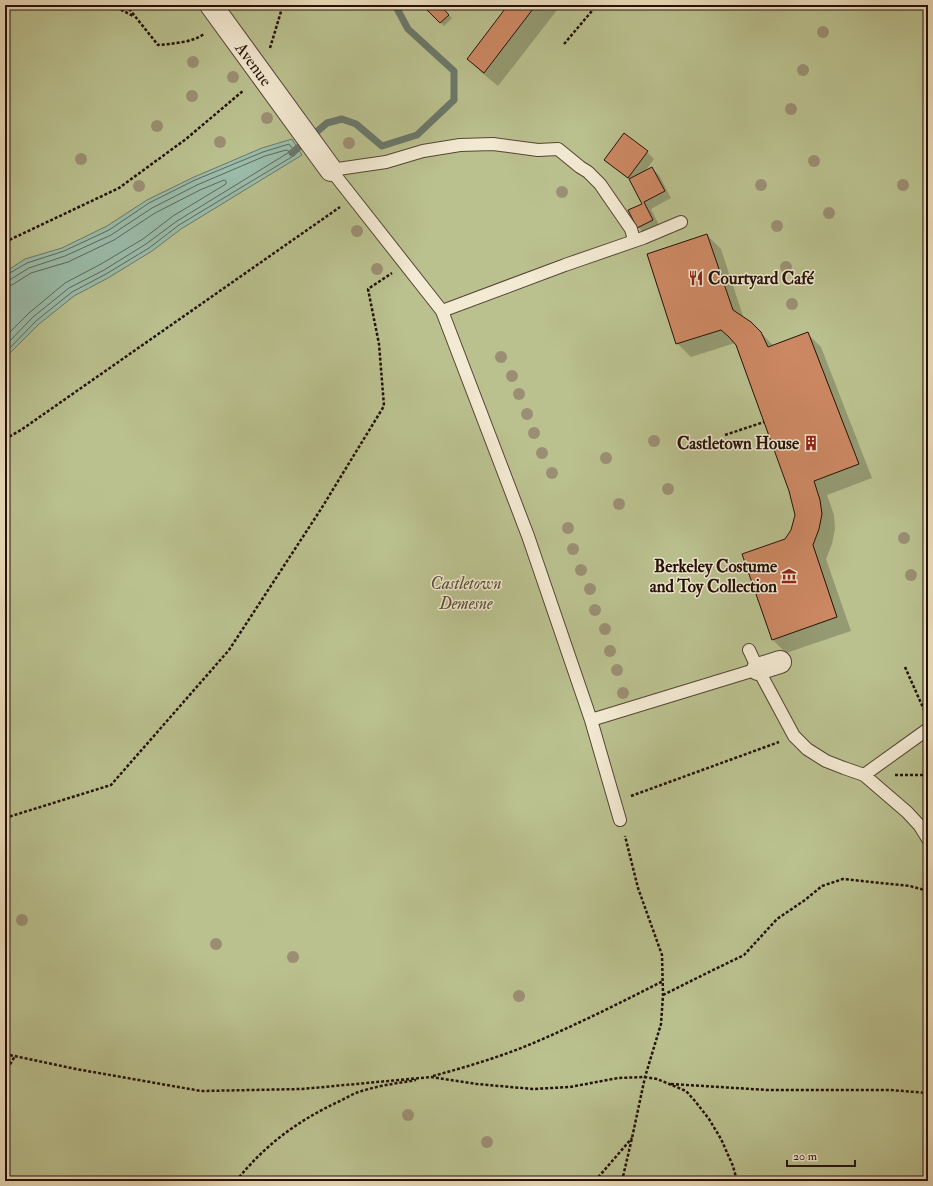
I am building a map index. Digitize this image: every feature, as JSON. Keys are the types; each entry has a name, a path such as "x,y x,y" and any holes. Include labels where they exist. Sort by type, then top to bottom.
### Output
{"street":[{"name":"Avenue","path":"216,12 331,170"},
{"path":"753,660 780,662"}],"lane":[{"path":"620,820 592,720 516,502 442,310 331,170 386,162 423,151 460,145 493,144 538,150 558,150 588,172 600,184 631,229 634,240"},
{"path":"442,310 565,264 643,238 681,222"},
{"path":"592,720 753,660 794,736 807,749 826,760 864,775 907,812 920,826 928,839"},
{"path":"864,775 928,729"}],"path":[{"path":"112,5 135,17"},
{"path":"126,5 158,45 176,43 200,37 216,12"},
{"path":"5,242 119,188 186,139 262,75 283,5"},
{"path":"564,44 597,5"},
{"path":"5,438 21,430 353,198"},
{"path":"5,818 111,785 229,650 321,509 384,406 379,344 368,289 406,264"},
{"path":"725,435 764,422"},
{"path":"905,667 925,713"},
{"path":"616,802 794,736"},
{"path":"620,820 638,888 662,955 663,981 661,1024 645,1077 622,1181"},
{"path":"663,995 744,956 777,919 805,900 822,886 843,879 910,886 928,891"},
{"path":"236,1181 268,1147 282,1135 318,1111 364,1090 431,1077 462,1068 530,1044 622,1003 663,981"},
{"path":"5,1054 76,1069 201,1091 302,1088 431,1077 477,1084 533,1089 570,1087 618,1078 645,1077 657,1079 686,1091 695,1101 721,1139 733,1166 737,1181"},
{"path":"5,1073 15,1056"},
{"path":"668,1084 767,1090 890,1090 928,1093"},
{"path":"595,1181 632,1138"}],"green space":[{"name":"Castletown Demesne","path":"5,5 928,5 928,1181 5,1181"}],"water":[{"path":"292,139 302,155 181,229 152,251 108,278 74,296 39,324 5,358 5,272 25,259 62,248 107,226 147,200 194,177 262,148"}],"building":[{"path":"422,5 440,5 449,15 440,23"},
{"path":"508,5 536,5 484,73 467,59"},
{"path":"624,133 648,151 628,178 604,160"},
{"path":"652,167 665,191 644,202 653,220 637,228 628,210 642,204 629,179"},
{"name":"Castletown House","path":"707,234 733,310 751,322 761,332 768,347 808,332 859,464 814,481 820,500 822,514 819,529 813,545 837,617 772,640 742,554 785,539 791,530 795,515 789,491 736,345 721,330 676,344 647,254"}],"waterway":[{"path":"292,153 327,123 342,119 356,124 382,146 417,135 454,100 454,71 408,29 395,5"}],"place":[{"name":"Courtyard Café","path":"696,278"},
{"name":"Castletown House","path":"811,443"},
{"name":"Berkeley Costume and Toy Collection","path":"789,576"}]}
